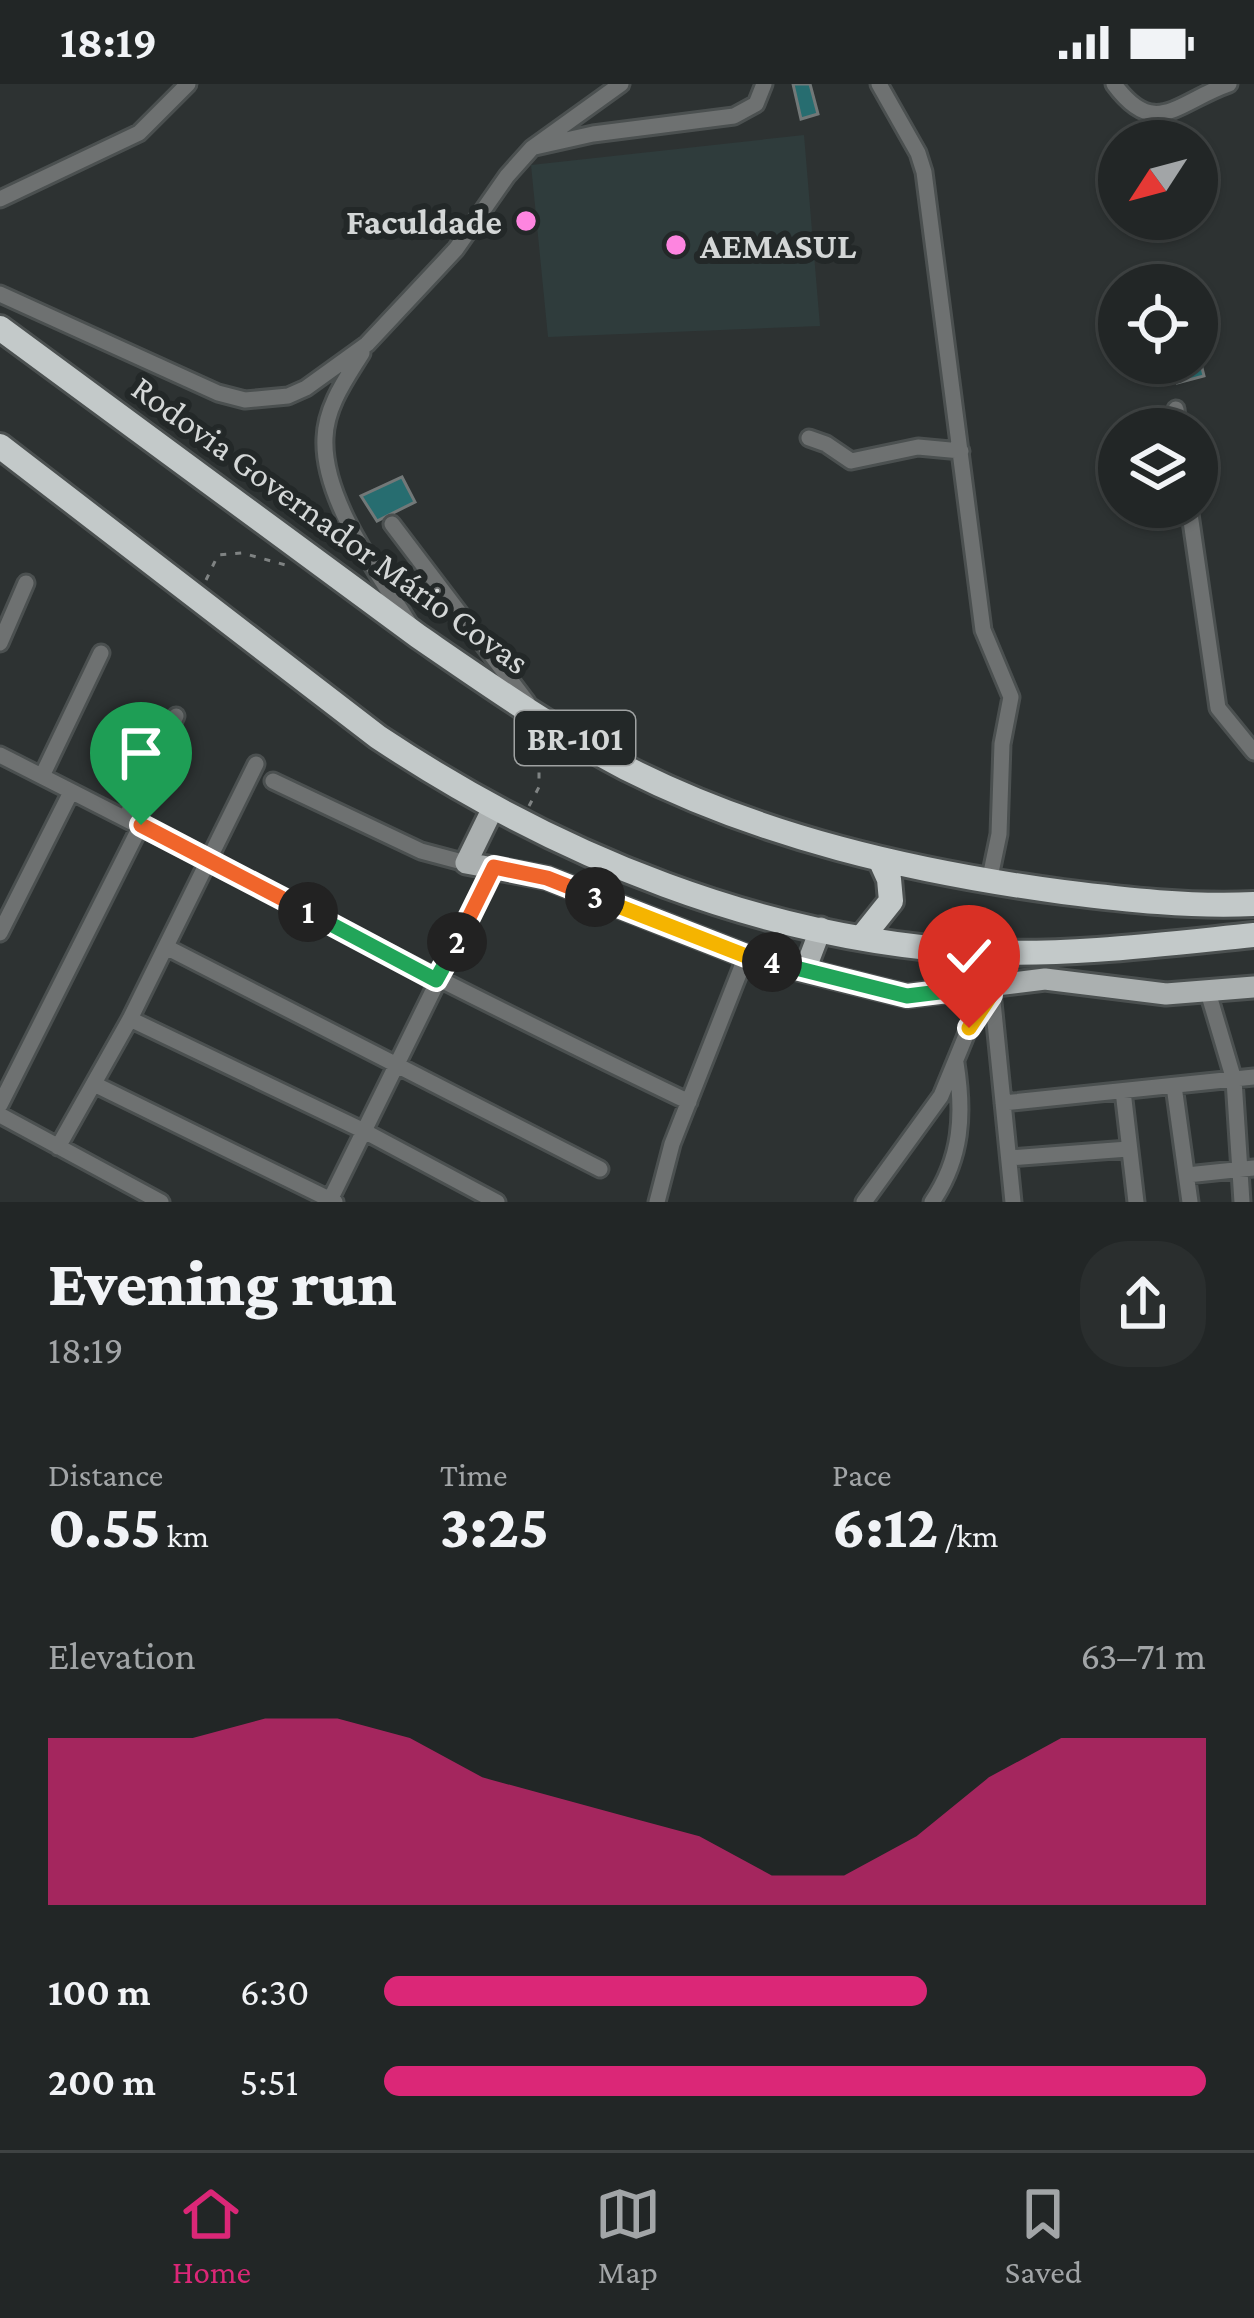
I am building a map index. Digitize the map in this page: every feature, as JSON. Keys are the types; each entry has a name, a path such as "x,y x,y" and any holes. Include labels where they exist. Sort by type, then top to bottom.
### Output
{"highway":[{"name":"Rodovia Governador Mário Covas","path":"0,328 418,636 626,768 773,829 880,859 989,882 1168,904 1254,904"},
{"name":"BR-101","path":"0,446 378,737 493,808 590,857 685,892 821,928 932,948 1052,951 1254,935"},
{"path":"863,936 891,901 889,879 880,859"}],"main road":[{"path":"493,808 466,863 547,878 746,956 907,996 1045,979 1136,993 1254,987"},
{"path":"805,970 821,928"}],"street":[{"path":"0,199 139,133 188,84"},
{"path":"0,294 185,380 245,400 272,400 306,388 367,344 455,249 532,148 620,84"},
{"path":"532,148 593,134 734,116 756,104 764,84"},
{"path":"879,84 924,172 983,630 1011,698 1002,744 1000,834 989,882"},
{"path":"1114,84 1136,111 1154,115 1229,84"},
{"path":"367,344 329,416 324,439 329,472 354,531 418,636"},
{"path":"808,438 851,461 918,446 961,451"},
{"path":"392,524 536,714"},
{"path":"1192,528 1218,708 1254,752"},
{"path":"0,643 26,583"},
{"path":"42,776 101,653"},
{"path":"0,1105 134,821 176,716"},
{"path":"2,759 134,821 436,980 689,1102"},
{"path":"58,1147 130,1019 256,764"},
{"path":"273,781 422,851 466,863"},
{"path":"0,933 70,792"},
{"path":"94,1084 331,1201 494,867"},
{"path":"166,947 600,1169"},
{"path":"988,952 1013,1202"},
{"path":"657,1202 664,1167 746,956"},
{"path":"863,1202 941,1096 990,989"},
{"path":"1208,992 1234,1080 1247,1168 1242,1202"},
{"path":"130,1019 362,1130 497,1202"},
{"path":"932,1202 948,1178 959,1138 956,1063"},
{"path":"1004,1103 1254,1077"},
{"path":"1174,1086 1190,1202"},
{"path":"1123,1091 1136,1202"},
{"path":"0,1115 161,1202"},
{"path":"1009,1158 1128,1149"},
{"path":"1187,1175 1247,1168"}],"path":[{"path":"207,606 206,576 218,555 242,553 303,570"},
{"path":"520,823 539,787 536,714"}],"shaded area":[{"name":"AEMASUL","path":"804,135 820,326 548,337 531,165"}],"building":[{"path":"793,84 810,84 818,114 801,119"},
{"path":"402,477 415,502 377,521 361,496"}],"place":[{"name":"Faculdade","path":"526,221"},
{"name":"AEMASUL","path":"676,245"}],"route":[{"path":"141,825 436,980 494,867 547,878 746,956 887,993 929,995 990,983 991,995 969,1028"}]}
